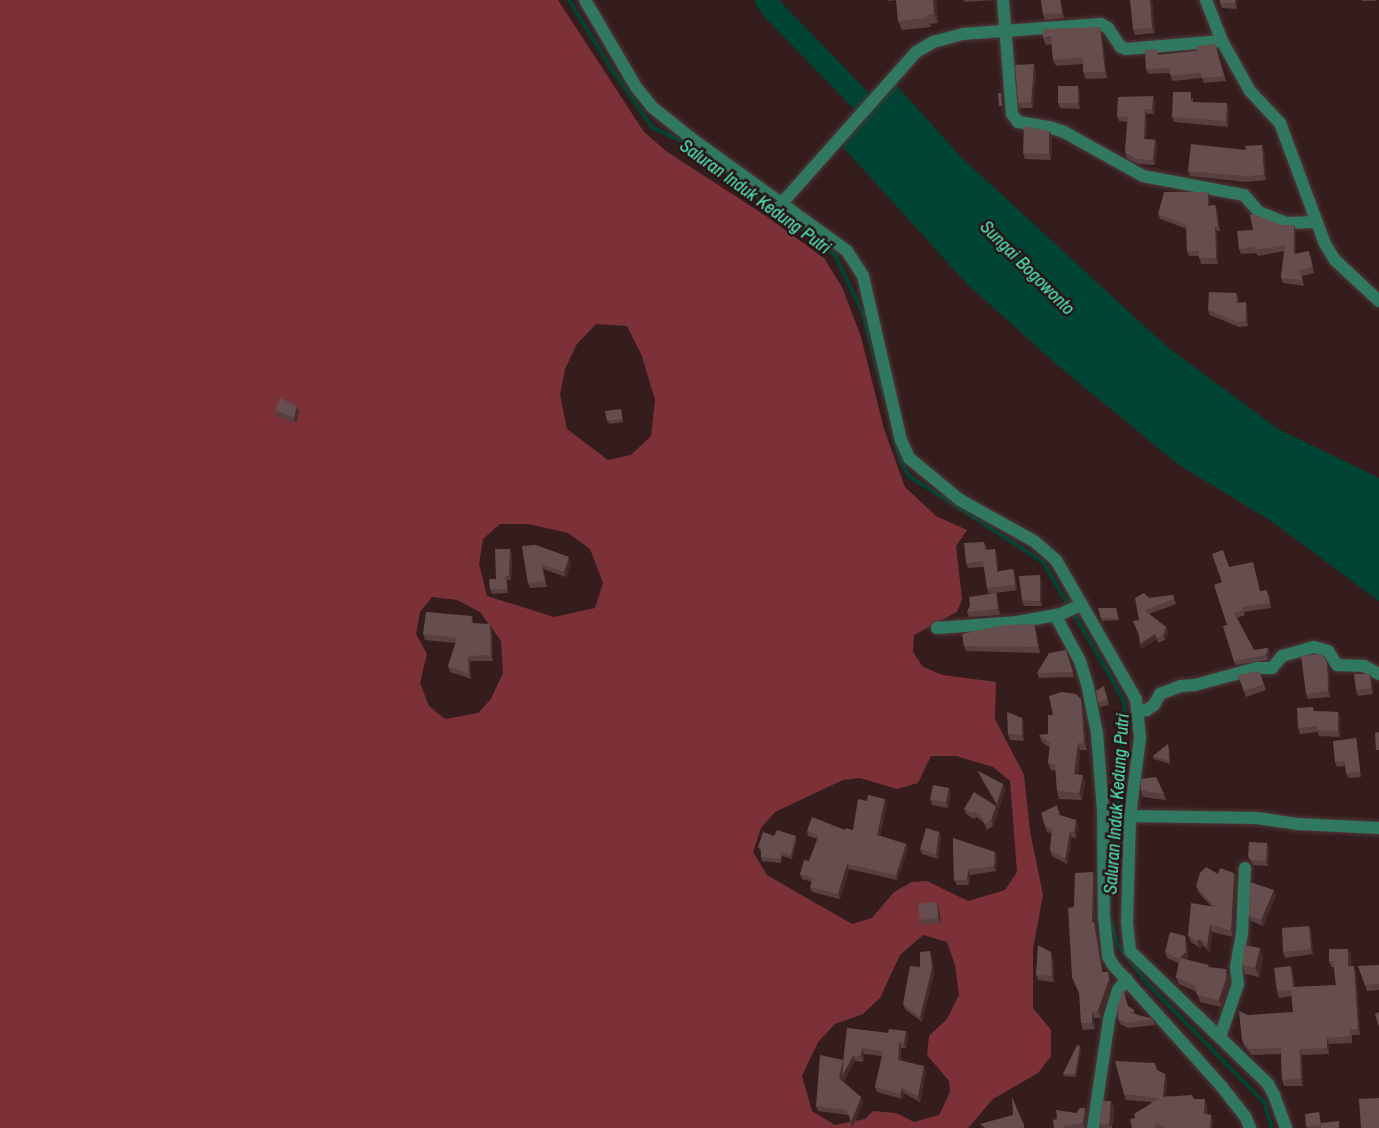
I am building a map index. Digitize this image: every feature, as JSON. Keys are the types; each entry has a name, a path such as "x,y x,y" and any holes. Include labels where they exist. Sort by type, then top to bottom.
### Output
{"street":[{"path":"585,0 636,87 652,106 691,138 838,242 863,276 901,440 909,458 960,500 1044,549 1056,560 1132,692 1138,711 1140,738 1130,816 1127,922 1130,951 1268,1084 1286,1128"},
{"path":"1003,0 1011,114 1018,122 1064,132 1143,176 1241,194 1259,212 1286,223 1315,222"},
{"path":"1206,0 1222,41 1250,91 1280,123 1315,222 1335,260 1379,301"},
{"path":"782,204 916,52 947,36 1006,30 1105,25 1121,47 1126,49 1222,41"},
{"path":"937,628 1018,622 1058,614 1080,605"},
{"path":"1058,614 1080,661 1097,734 1103,811 1106,943 1113,965 1222,1087 1245,1116 1250,1128"},
{"path":"1138,711 1147,710 1154,705 1160,694 1182,686 1195,686 1257,669 1272,668 1282,656 1314,647 1328,651 1337,665 1364,666 1379,674"},
{"path":"1130,816 1257,818 1297,824 1379,828"},
{"path":"1220,1037 1238,984 1236,967 1242,934 1245,868"},
{"path":"1093,1128 1107,1027 1116,996 1127,979"}],"shaded area":[{"path":"0,0 558,0 644,132 666,151 766,216 824,258 842,287 861,337 884,429 905,487 936,516 967,530 956,546 962,599 957,612 914,635 913,652 923,667 943,675 996,682 995,719 1024,775 1030,831 1043,895 1033,949 1033,1008 1051,1030 1051,1056 1038,1073 993,1099 968,1128 0,1128","holes":["596,324 627,326 642,356 655,400 651,436 631,455 608,460 567,429 560,395 565,369 577,344","500,524 529,524 568,533 590,549 603,583 595,608 554,617 487,596 479,564 483,539","432,597 457,600 480,612 501,641 503,673 491,699 478,713 445,719 429,706 420,683 427,654 416,634 420,612","931,756 956,756 993,767 1010,781 1017,872 1005,890 968,901 927,881 912,882 894,892 872,918 852,924 767,875 753,852 761,828 775,812 843,780 860,778 897,789 918,783","923,935 947,942 955,965 959,995 947,1019 929,1036 927,1055 949,1081 950,1092 939,1115 914,1122 896,1113 873,1111 865,1119 835,1125 812,1111 802,1076 818,1042 835,1024 863,1014 880,998 900,955"]}],"water":[{"path":"896,85 962,158 1166,346 1278,429 1379,478 1379,601 1271,521 1179,465 1056,364 967,284 842,146"}],"building":[{"path":"896,0 933,0 934,14 927,15 927,18 898,21"},
{"path":"1041,0 1060,0 1062,13 1043,14"},
{"path":"1130,0 1150,0 1152,28 1133,29"},
{"path":"1220,0 1235,0 1235,3 1220,3"},
{"path":"1100,27 1105,72 1083,72 1083,57 1053,60 1051,37 1043,38 1043,29"},
{"path":"1215,44 1224,76 1202,78 1201,73 1170,75 1169,68 1146,69 1145,50 1157,49 1158,55 1197,51 1197,46"},
{"path":"1034,64 1031,102 1018,103 1015,65"},
{"path":"1058,86 1078,86 1078,103 1058,103"},
{"path":"1173,92 1191,92 1191,102 1227,103 1226,121 1172,117"},
{"path":"998,93 1001,93 1002,106 999,106"},
{"path":"1153,96 1152,109 1145,109 1144,139 1155,140 1153,160 1137,159 1125,152 1128,117 1117,116 1118,97"},
{"path":"1024,126 1049,131 1049,154 1023,153"},
{"path":"1191,144 1246,150 1245,146 1262,145 1264,175 1244,176 1188,171"},
{"path":"1164,192 1208,192 1208,206 1215,205 1218,226 1215,226 1216,258 1199,258 1199,251 1187,251 1186,225 1158,214"},
{"path":"1254,214 1281,225 1294,225 1294,254 1309,251 1312,267 1299,270 1302,280 1281,278 1285,245 1255,250 1255,247 1239,249 1237,231 1253,230 1250,215"},
{"path":"1209,292 1236,293 1236,303 1246,302 1246,321 1237,322 1208,310"},
{"path":"280,398 297,406 294,418 275,410"},
{"path":"621,409 622,419 607,421 605,411"},
{"path":"984,542 985,550 995,549 997,572 1013,569 1015,585 987,588 983,561 966,563 964,543"},
{"path":"536,545 569,557 564,572 541,564 545,581 528,583 522,546"},
{"path":"495,549 510,549 509,576 505,576 507,589 490,589 489,579 496,579"},
{"path":"1223,550 1229,567 1253,562 1260,591 1267,590 1269,603 1242,607 1243,610 1234,613 1254,650 1268,648 1266,655 1234,661 1223,626 1227,625 1214,585 1222,582 1212,554"},
{"path":"1040,575 1040,601 1022,600 1019,576"},
{"path":"996,593 998,609 967,612 970,605 969,597"},
{"path":"1144,593 1149,598 1173,595 1174,599 1144,610 1166,627 1163,635 1157,638 1155,634 1140,644 1139,634 1133,621 1139,620 1135,598"},
{"path":"1098,608 1116,608 1118,618 1101,618"},
{"path":"426,612 472,616 471,623 490,624 491,655 468,656 469,674 448,666 457,638 423,634"},
{"path":"1034,624 1038,647 964,646 962,634 1004,625"},
{"path":"1066,650 1073,672 1037,673 1049,653"},
{"path":"1322,654 1327,662 1328,691 1306,694 1301,656"},
{"path":"1259,671 1264,684 1244,691 1238,675"},
{"path":"1354,674 1370,674 1371,688 1356,690"},
{"path":"1104,686 1107,700 1098,702 1096,691"},
{"path":"1062,692 1076,694 1081,699 1084,743 1078,743 1074,774 1083,775 1079,793 1057,791 1055,764 1048,763 1050,743 1039,735 1048,734 1048,715 1053,715 1049,696"},
{"path":"1313,707 1313,711 1338,712 1338,731 1317,730 1318,726 1298,728 1297,708"},
{"path":"1007,712 1022,718 1022,735 1008,734"},
{"path":"1379,732 1379,750 1376,750 1375,733"},
{"path":"1356,738 1360,772 1346,773 1345,761 1335,762 1333,741"},
{"path":"1168,744 1169,761 1153,756"},
{"path":"978,771 1003,784 997,803"},
{"path":"1156,777 1164,794 1141,791 1141,779"},
{"path":"933,785 949,788 946,802 930,799"},
{"path":"974,792 996,806 991,820 985,824 982,817 975,811 972,813 964,809"},
{"path":"868,795 885,799 877,835 906,844 896,875 847,864 838,894 810,887 813,878 800,874 804,860 809,861 819,836 807,831 812,817 845,830 845,828 853,830 858,799 867,801"},
{"path":"1057,805 1059,815 1076,820 1074,832 1070,831 1065,859 1050,850 1052,828 1045,826 1041,813"},
{"path":"926,828 939,832 936,854 920,849"},
{"path":"777,830 796,836 791,855 781,852 780,859 761,857 761,848 758,847 763,832 774,836"},
{"path":"953,838 995,852 994,866 968,869 967,880 954,880"},
{"path":"1249,842 1267,843 1266,861 1251,860 1248,856"},
{"path":"1206,867 1218,874 1220,868 1234,873 1231,930 1210,925 1207,945 1200,939 1197,941 1188,935 1191,903 1215,907 1196,886 1200,873"},
{"path":"1093,872 1092,922 1094,922 1102,972 1108,972 1109,979 1098,1011 1092,1012 1092,1023 1081,1023 1079,993 1072,977 1068,908 1074,907 1075,873"},
{"path":"1250,882 1274,890 1261,920 1249,915"},
{"path":"937,902 938,918 920,920 918,904"},
{"path":"1309,926 1311,949 1283,952 1282,928"},
{"path":"1170,932 1185,936 1186,952 1179,959 1165,952"},
{"path":"1038,945 1051,952 1052,976 1036,975"},
{"path":"1244,945 1260,948 1255,968 1242,965"},
{"path":"1329,949 1348,949 1348,966 1354,966 1358,1029 1350,1029 1350,1036 1327,1038 1327,1048 1300,1049 1301,1079 1282,1080 1281,1048 1250,1049 1242,1040 1239,1011 1248,1015 1293,1012 1291,990 1277,991 1274,968 1291,966 1293,987 1336,985 1333,961 1329,961"},
{"path":"930,951 932,968 920,1017 903,1004 910,966 920,967 920,952"},
{"path":"1180,958 1209,965 1208,967 1226,969 1226,979 1219,1000 1197,995 1195,986 1176,977"},
{"path":"1379,965 1379,984 1365,985 1358,966"},
{"path":"1123,989 1128,1006 1134,1010 1130,1013 1153,1019 1126,1023 1118,1019 1119,1011 1116,1011"},
{"path":"1379,1012 1379,1027 1375,1014"},
{"path":"847,1028 888,1033 889,1029 906,1031 904,1043 899,1042 898,1060 924,1066 918,1096 902,1088 900,1094 875,1087 883,1051 862,1048 861,1056 853,1056 842,1076"},
{"path":"1077,1045 1080,1046 1075,1074 1063,1074"},
{"path":"820,1055 843,1060 839,1078 861,1097 851,1122 847,1110 816,1106"},
{"path":"1115,1061 1155,1063 1157,1070 1165,1074 1163,1097 1192,1095 1194,1099 1205,1099 1204,1114 1211,1115 1210,1128 1166,1128 1155,1123 1155,1128 1132,1128 1130,1119 1135,1118 1134,1114 1160,1098 1124,1094"},
{"path":"1012,1097 1024,1128 985,1128 980,1124 1013,1115"},
{"path":"1379,1098 1379,1128 1361,1128 1359,1099"},
{"path":"1102,1101 1111,1101 1109,1124 1099,1124"},
{"path":"1080,1108 1085,1108 1083,1123 1054,1128 1053,1120 1057,1119 1056,1110 1076,1113"},
{"path":"1319,1112 1321,1125 1306,1126 1305,1114"},
{"path":"1339,1121 1339,1128 1321,1128 1321,1123"}],"waterway":[{"name":"Saluran Induk Kedung Putri","path":"569,0 612,70 652,127 689,145 835,255 862,311 885,398"},
{"name":"Sungai Bogowonto","path":"766,0 885,125"},
{"name":"Saluran Induk Kedung Putri","path":"894,437 900,460 909,476 1043,562 1109,674 1125,704 1109,912 1118,945 1146,982 1264,1102 1272,1128"}]}
